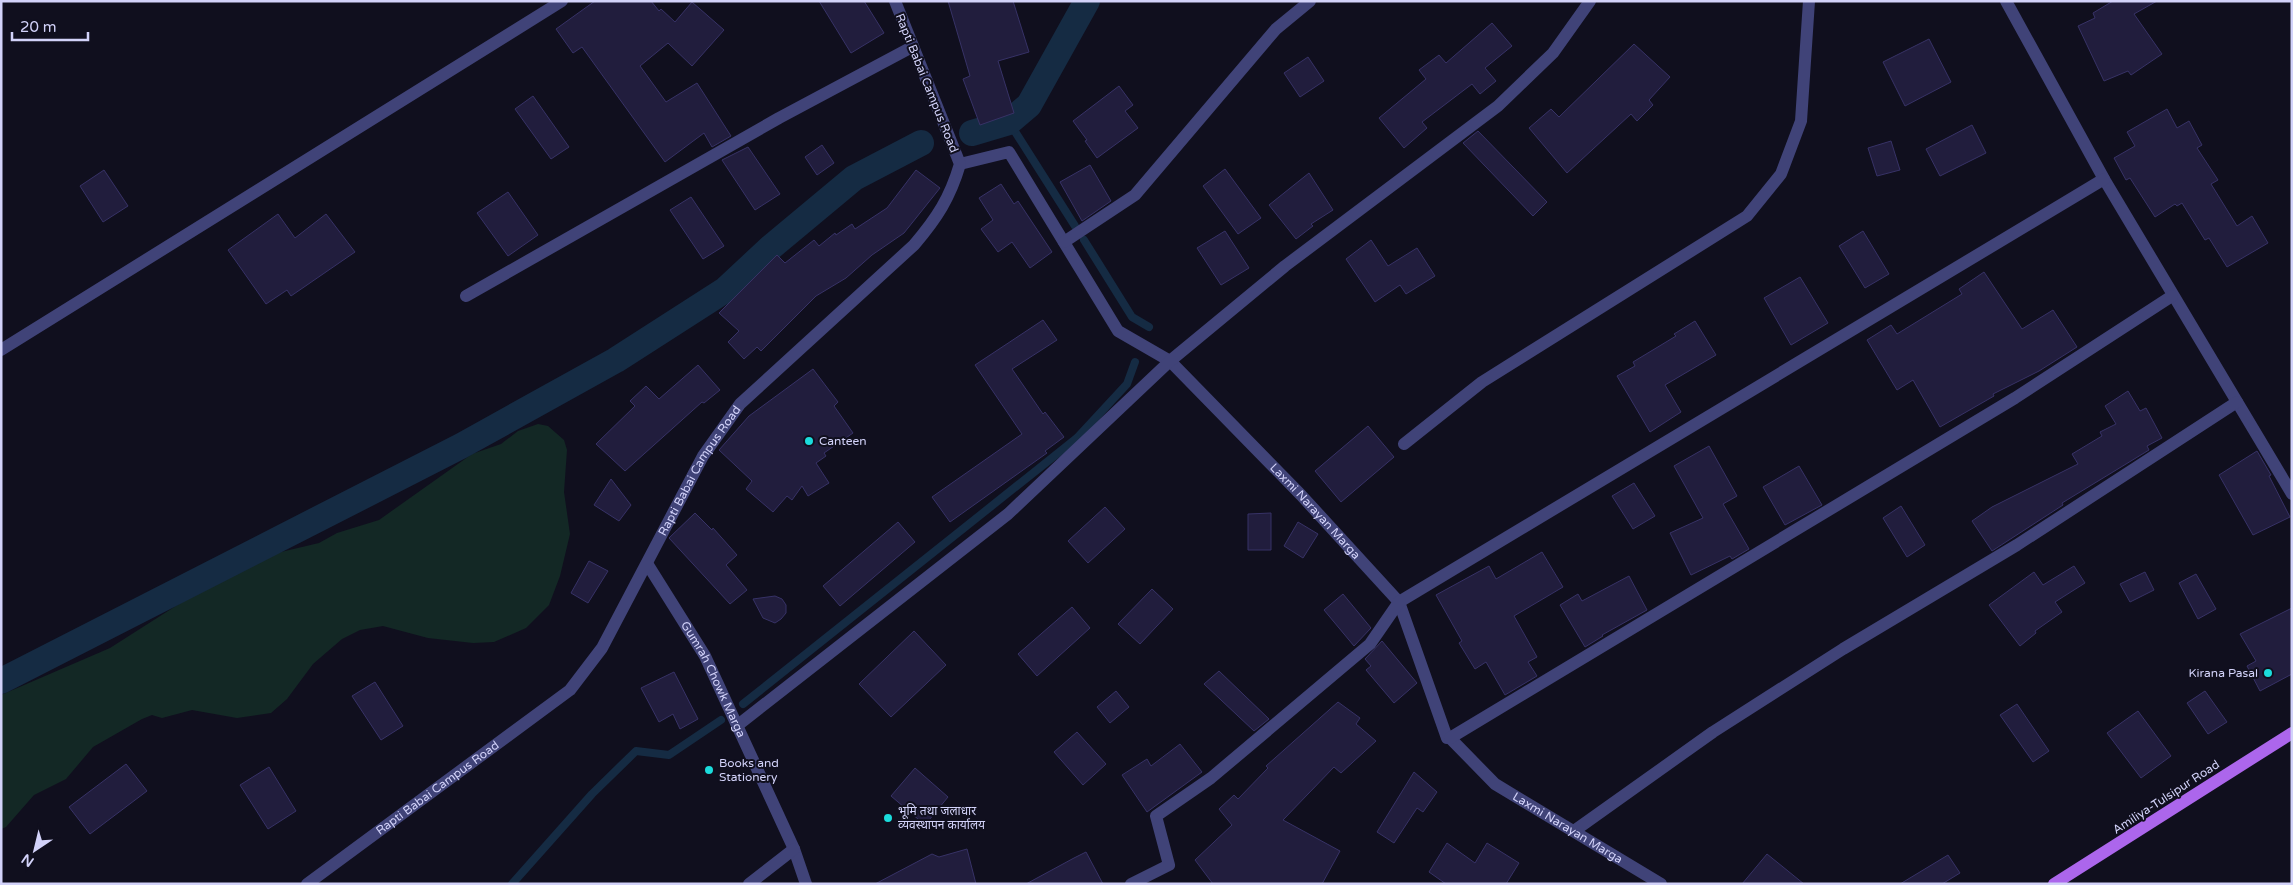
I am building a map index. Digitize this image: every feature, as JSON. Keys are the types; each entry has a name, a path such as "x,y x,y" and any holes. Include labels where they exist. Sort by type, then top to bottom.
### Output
{"main road":[{"name":"Amiliya-Tulsipur Road","path":"2054,884 2292,732"}],"street":[{"path":"1,350 562,1"},
{"name":"Rapti Babai Campus Road","path":"307,884 570,690 602,648 648,565 703,456 740,404 914,245 934,222 952,192 960,164 895,1"},
{"path":"1064,242 1135,195 1276,29 1310,1"},
{"path":"738,725 1008,514 1170,361 1285,266 1498,106 1553,53 1590,1"},
{"path":"1404,444 1482,382 1747,216 1781,174 1801,121 1810,1"},
{"path":"2006,1 2104,179 2172,296 2292,494"},
{"path":"466,296 779,118 912,47"},
{"name":"Laxmi Narayan Marga","path":"960,164 1009,152 1118,331 1170,361 1301,495 1400,602 1447,738 1450,738 1495,784 1661,884"},
{"path":"1131,884 1170,865 1156,816 1211,778 1370,644 1400,602 2104,179"},
{"path":"1450,738 2014,398 2172,296"},
{"path":"1574,831 1730,722 1843,649 2018,544 2237,402"},
{"name":"Gumrah Chowk Marga","path":"648,565 705,656 794,849 806,884"},
{"path":"749,884 794,849"}],"green space":[{"path":"538,424 548,426 564,440 567,450 564,492 570,534 560,576 549,605 526,628 494,642 473,643 428,638 383,626 360,630 342,639 313,664 287,699 271,713 237,718 192,710 162,718 152,715 142,719 93,747 66,779 34,795 6,827 1,829 1,695 110,648 215,581 264,556 319,543 337,533 379,520 472,454 501,444 518,431"}],"building":[{"path":"595,1 651,1 659,11 661,9 675,22 692,2 724,30 692,66 668,43 640,66 666,102 697,83 731,136 712,147 704,133 665,162 582,47 573,53 556,29"},
{"path":"819,1 864,1 884,33 851,53"},
{"path":"948,1 1013,1 1029,52 998,61 1014,113 980,125 963,79 970,76"},
{"path":"2113,1 2157,1 2134,14 2162,54 2131,75 2128,71 2104,81 2078,26 2095,18 2093,13"},
{"path":"1492,23 1512,46 1485,68 1496,81 1480,94 1472,84 1422,122 1427,128 1404,148 1379,118 1426,79 1419,70 1439,55 1446,63"},
{"path":"1929,39 1951,82 1905,106 1883,62"},
{"path":"1634,44 1670,77 1649,100 1653,105 1637,121 1631,114 1567,173 1529,128 1551,109 1559,117"},
{"path":"1308,57 1324,81 1300,97 1284,73"},
{"path":"1119,86 1133,105 1125,111 1138,128 1097,158 1073,121"},
{"path":"533,96 569,147 551,159 515,109"},
{"path":"2167,109 2177,128 2189,121 2202,145 2197,148 2218,180 2211,184 2237,226 2252,216 2268,243 2227,267 2209,238 2205,240 2182,203 2177,206 2175,204 2155,217 2130,178 2126,180 2114,158 2135,146 2127,132"},
{"path":"1972,125 1986,153 1940,176 1926,149"},
{"path":"1478,131 1547,202 1533,216 1463,143"},
{"path":"1891,141 1900,170 1877,176 1868,148"},
{"path":"822,145 834,163 817,175 805,157"},
{"path":"748,147 780,194 755,210 722,160"},
{"path":"1090,165 1111,201 1082,221 1060,182"},
{"path":"1225,169 1261,218 1238,234 1203,186"},
{"path":"104,170 128,206 103,222 80,186"},
{"path":"916,170 940,188 904,233 872,255 846,278 816,296 761,351 757,347 744,359 728,342 739,331 719,313 777,255 785,263 814,240 819,246 835,233 836,235 852,224 855,229 887,208"},
{"path":"1309,173 1333,210 1311,224 1313,226 1296,239 1269,205"},
{"path":"1001,184 1014,204 1018,201 1052,252 1030,268 1012,242 998,252 981,229 993,220 979,198"},
{"path":"508,192 538,235 508,256 477,213"},
{"path":"691,197 724,246 703,259 670,210"},
{"path":"278,214 295,238 326,214 355,252 291,296 287,290 266,304 228,250"},
{"path":"1225,231 1249,268 1221,285 1197,248"},
{"path":"1863,231 1889,274 1865,288 1839,246"},
{"path":"1371,240 1388,266 1417,248 1435,276 1406,294 1400,285 1375,302 1346,259"},
{"path":"1984,272 2022,329 2053,310 2077,347 2039,371 1993,394 1994,396 1940,427 1913,380 1897,390 1867,340 1891,325 1897,334 1962,294 1959,289"},
{"path":"1800,277 1828,323 1791,345 1764,298"},
{"path":"1043,320 1057,340 1012,369 1043,414 1045,412 1064,437 1045,451 1047,453 950,522 932,497 1022,434 975,365"},
{"path":"1695,321 1716,355 1665,385 1681,412 1650,432 1617,376 1635,366 1633,362 1676,336 1674,334"},
{"path":"698,365 720,390 704,403 702,402 625,471 596,444 635,406 630,401 646,386 659,399"},
{"path":"813,369 838,402 834,406 853,433 824,453 826,456 816,463 829,483 808,496 802,486 792,500 787,496 773,512 746,489 752,481 719,450 749,416"},
{"path":"2128,391 2140,411 2146,408 2162,438 2147,446 2149,450 2062,503 2063,505 1992,551 1972,521 1992,507 2078,464 2072,454 2102,436 2100,432 2116,424 2105,406"},
{"path":"1368,426 1394,457 1341,502 1315,471"},
{"path":"1709,446 1737,496 1723,504 1749,549 1732,559 1730,556 1691,575 1670,533 1703,518 1674,466"},
{"path":"2257,451 2271,475 2269,476 2290,517 2253,535 2219,475"},
{"path":"1799,466 1822,505 1785,525 1763,487"},
{"path":"611,479 631,505 619,521 594,505"},
{"path":"1634,483 1655,516 1633,529 1612,496"},
{"path":"1901,506 1925,545 1907,557 1883,518"},
{"path":"1105,507 1125,529 1088,563 1068,541"},
{"path":"695,513 712,530 713,528 737,555 726,565 747,590 730,604 669,538"},
{"path":"1271,513 1271,550 1248,550 1248,514"},
{"path":"898,522 915,542 840,606 823,586"},
{"path":"1298,522 1318,534 1303,558 1284,546"},
{"path":"1542,552 1563,587 1514,616 1537,657 1528,662 1537,676 1505,695 1486,662 1475,669 1459,643 1462,641 1436,595 1489,566 1496,579"},
{"path":"589,561 608,571 588,603 571,593"},
{"path":"2074,566 2085,583 2055,602 2062,612 2035,631 2036,633 2020,646 1989,605 2034,572 2043,585"},
{"path":"2145,572 2154,590 2130,602 2120,584"},
{"path":"2196,574 2216,609 2198,619 2179,583"},
{"path":"1629,576 1647,610 1602,635 1585,647 1560,605 1578,594 1582,601"},
{"path":"1152,589 1173,609 1140,644 1118,624"},
{"path":"1343,594 1371,628 1354,646 1324,610"},
{"path":"775,596 782,599 786,605 786,613 775,623 763,618 753,599"},
{"path":"1072,607 1090,628 1037,676 1018,654"},
{"path":"2292,608 2292,674 2260,691 2247,666 2256,661 2240,634"},
{"path":"914,631 946,665 891,717 859,684"},
{"path":"1382,641 1417,683 1394,703 1366,670 1371,666 1365,659"},
{"path":"1219,671 1269,719 1254,731 1204,684"},
{"path":"674,672 698,719 680,729 673,714 659,722 641,688"},
{"path":"375,682 403,726 381,740 352,696"},
{"path":"1116,691 1129,707 1110,723 1097,707"},
{"path":"2205,691 2227,722 2208,734 2187,703"},
{"path":"1338,702 1360,718 1356,724 1376,741 1341,773 1334,767 1283,820 1340,851 1322,884 1213,884 1195,860 1232,825 1219,809 1234,795 1238,799 1268,768 1266,766"},
{"path":"2017,704 2049,751 2033,762 2000,715"},
{"path":"2138,711 2171,756 2141,778 2107,733"},
{"path":"1077,732 1106,764 1083,785 1054,752"},
{"path":"1180,744 1202,772 1147,812 1122,775 1147,759 1151,766"},
{"path":"126,764 147,791 90,834 69,807"},
{"path":"269,767 296,811 268,829 240,785"},
{"path":"915,768 948,797 925,825 891,796"},
{"path":"1414,772 1437,792 1423,812 1417,808 1394,843 1377,832"},
{"path":"1447,843 1475,863 1487,843 1519,863 1506,884 1446,884 1429,872"},
{"path":"967,849 976,884 875,884 932,854 939,857"},
{"path":"1086,852 1103,884 1026,884 1074,858"},
{"path":"1767,854 1804,884 1742,884"},
{"path":"1948,855 1960,873 1942,884 1900,884"}],"waterway":[{"path":"972,133 1009,122 1029,105 1087,1"},
{"path":"1009,122 1075,226"},
{"path":"1,681 461,446 616,360 725,290 770,248 854,178 921,143"},
{"path":"1084,240 1132,317 1149,327"},
{"path":"743,704 1077,438 1127,384 1135,362"},
{"path":"512,884 592,794 636,751 669,755 721,720"}],"place":[{"name":"Canteen","path":"809,441"},
{"name":"Kirana Pasal","path":"2268,673"},
{"name":"Books and Stationery","path":"709,770"},
{"name":"भूमि तथा जलाधार व्यवस्थापन कार्यालय","path":"888,818"}]}
